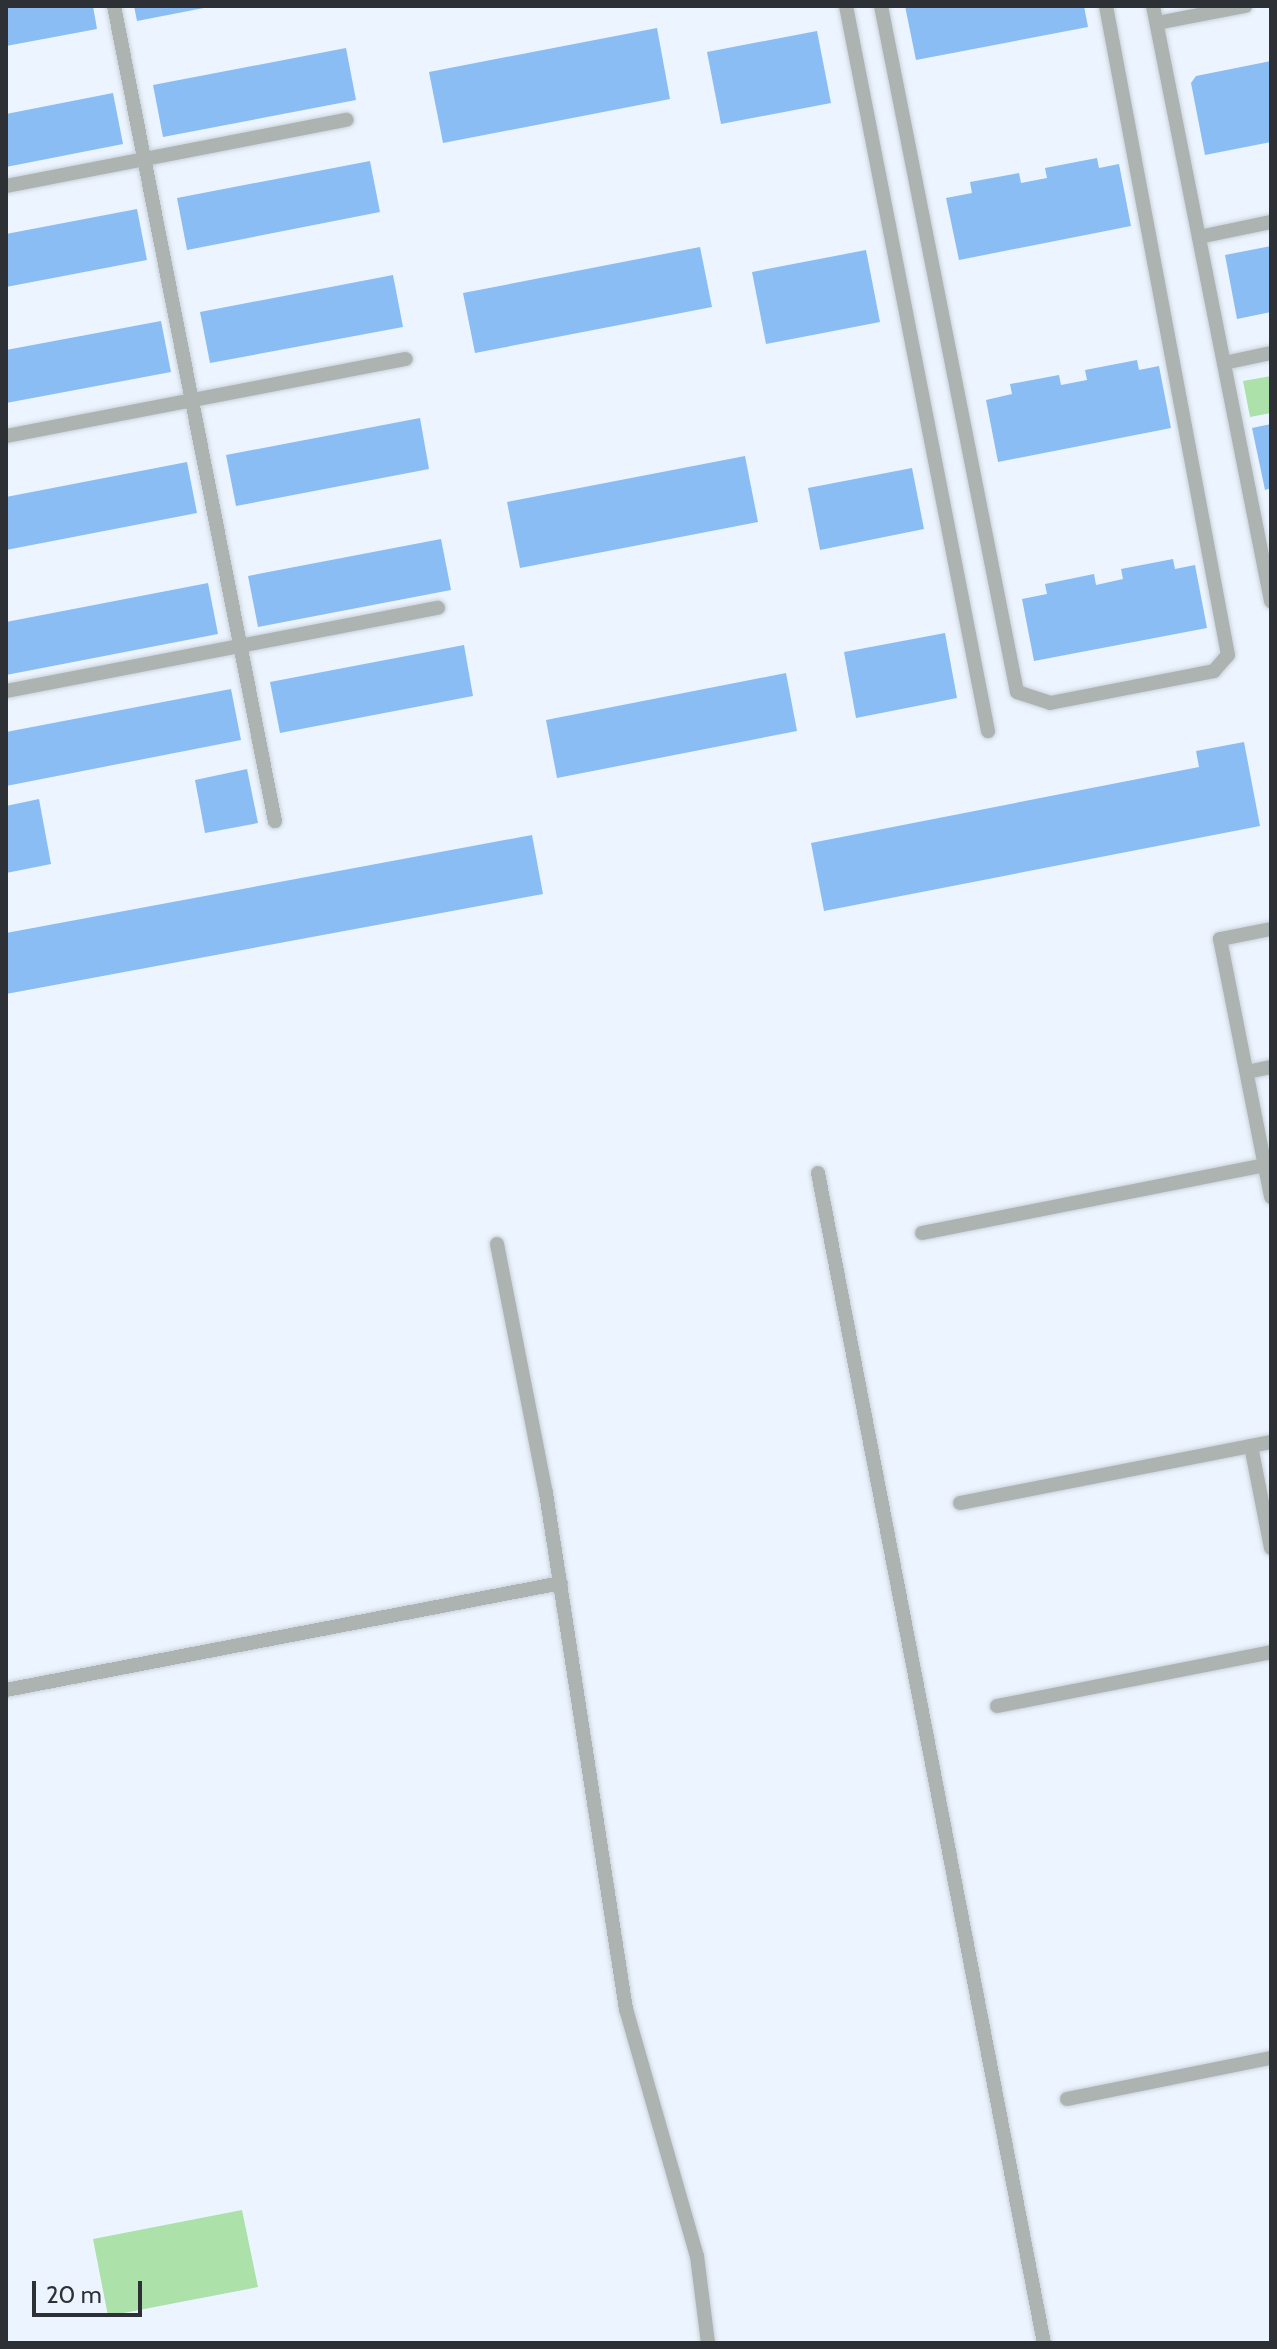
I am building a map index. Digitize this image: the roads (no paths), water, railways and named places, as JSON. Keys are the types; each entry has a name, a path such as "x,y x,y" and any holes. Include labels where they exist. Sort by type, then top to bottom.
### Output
{"lane":[{"path":"114,6 275,821"},
{"path":"846,6 988,731"},
{"path":"881,6 1017,692 1050,703 1214,671 1228,655 1106,6"},
{"path":"1153,6 1271,601"},
{"path":"1157,23 1245,6"},
{"path":"6,186 347,120"},
{"path":"1199,237 1271,222"},
{"path":"1224,363 1271,353"},
{"path":"6,436 406,359"},
{"path":"6,691 438,608"},
{"path":"1271,929 1220,939 1271,1197"},
{"path":"1247,1072 1271,1067"},
{"path":"922,1233 1265,1165"},
{"path":"818,1173 1044,2343"},
{"path":"497,1244 561,1583 626,2009 697,2256 708,2343"},
{"path":"960,1503 1271,1442"},
{"path":"1251,1446 1271,1548"},
{"path":"6,1690 561,1583"},
{"path":"997,1706 1271,1652"},
{"path":"1067,2099 1271,2058"}]}
